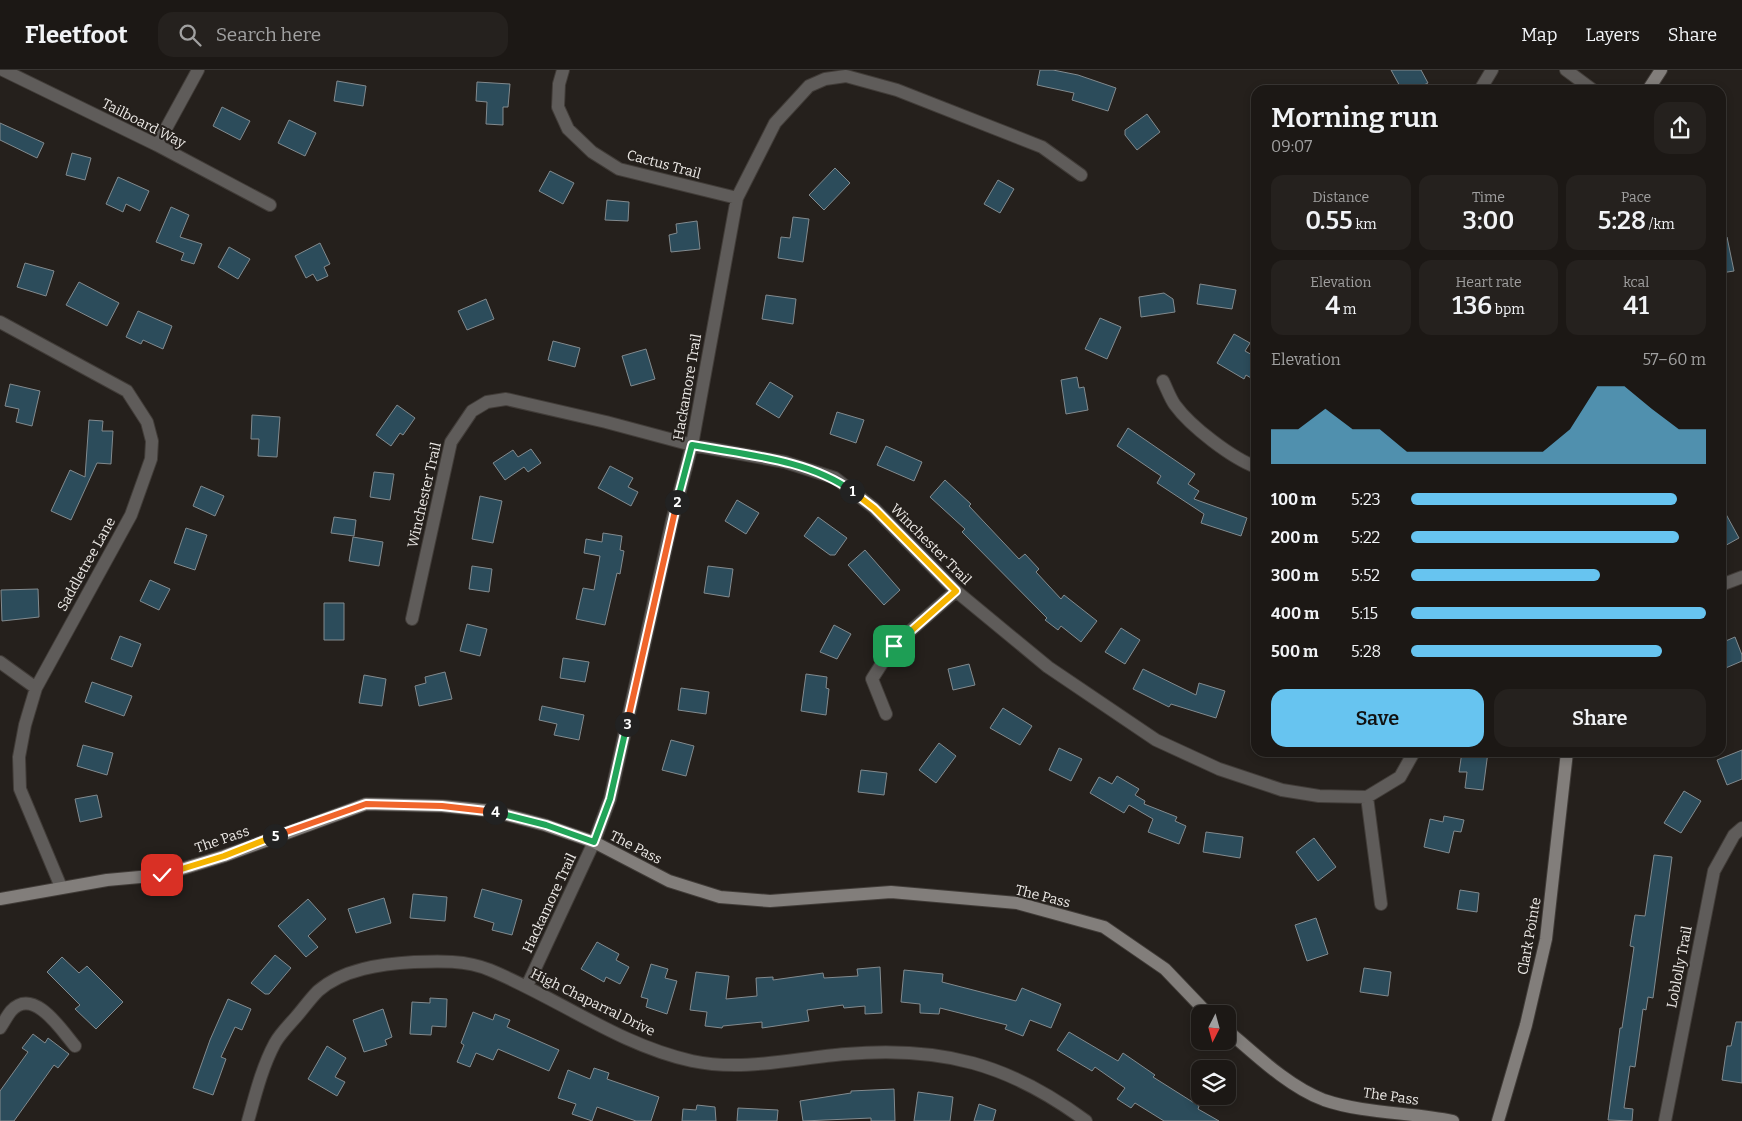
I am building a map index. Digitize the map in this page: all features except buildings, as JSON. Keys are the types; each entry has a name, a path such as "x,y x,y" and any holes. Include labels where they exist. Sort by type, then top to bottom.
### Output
{"street":[{"name":"Tailboard Way","path":"4,70 156,145 270,205"},
{"path":"156,145 198,70"},
{"name":"Cactus Trail","path":"563,70 559,84 558,107 568,129 592,152 619,169 737,198"},
{"path":"1483,85 1492,70"},
{"path":"1566,70 1586,85"},
{"path":"1651,85 1661,70"},
{"name":"Hackamore Trail","path":"527,986 594,842 610,799 672,521 692,445 737,198 776,123 809,86 825,79 846,76 897,90 1042,147 1081,175"},
{"name":"Saddletree Lane","path":"0,322 127,392 148,422 152,441 151,459 130,515 36,688 25,725 19,757 20,789 61,886"},
{"path":"1163,381 1175,406 1201,432 1251,465"},
{"name":"Winchester Trail","path":"412,618 451,442 472,411 487,402 506,399 606,422 692,445 785,462 834,478 874,508 956,591 1048,667 1156,740 1219,769 1282,790 1319,796 1367,797"},
{"path":"1726,583 1742,577"},
{"path":"886,714 872,680 894,646 956,591"},
{"path":"0,662 36,688"},
{"path":"1382,904 1367,797 1400,777 1411,757"},
{"name":"Clark Pointe","path":"1498,1121 1526,1025 1546,939 1566,757"},
{"name":"The Pass","path":"0,899 61,886 162,875 224,856 366,804 442,806 492,811 546,825 594,842 669,881 720,897 770,901 891,892 1017,903 1104,927 1165,969 1199,1005"},
{"name":"Loblolly Trail","path":"1665,1121 1714,871 1734,835 1742,828"},
{"name":"High Chaparral Drive","path":"248,1121 275,1042 319,991 354,971 398,963 447,961 486,969 527,986 635,1042 693,1061 755,1066 847,1054 921,1052 982,1064 1057,1099 1086,1121"},
{"path":"0,1028 12,1010 29,1004 41,1008 75,1046"},
{"name":"The Pass","path":"1236,1038 1277,1073 1324,1100 1372,1110 1453,1121"}],"route":[{"path":"162,875 224,856 290,830 366,804 442,806 492,811 546,825 594,842 610,799 672,521 692,445 785,462 834,478 874,508 956,591 894,646"}]}
